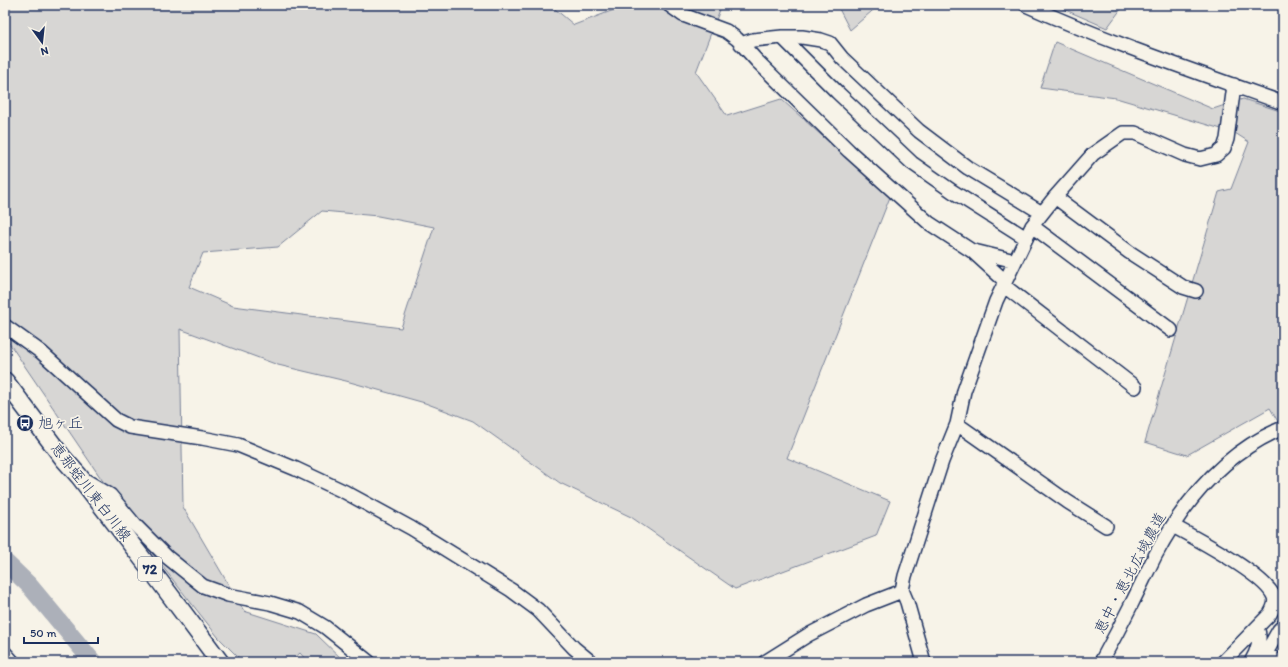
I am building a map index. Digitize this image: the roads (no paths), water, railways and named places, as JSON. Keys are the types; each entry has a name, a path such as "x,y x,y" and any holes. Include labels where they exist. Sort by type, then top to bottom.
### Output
{"main road":[{"name":"恵那蛭川東白川線","path":"5,381 220,662"}],"street":[{"path":"669,5 683,15 726,31 742,44 757,61 849,151 929,223 972,251 1004,283 1135,387"},
{"path":"1026,5 1086,31 1283,103"},
{"path":"742,44 753,40 782,37 802,37 830,43 842,58 919,131 968,168 1042,213"},
{"path":"782,37 842,97 912,163 952,191 1026,238"},
{"path":"924,662 907,602 902,591 904,576 956,424 964,391 996,302 1032,226 1093,154 1123,133 1135,133 1185,155 1200,159 1216,155 1224,148 1227,139 1234,85"},
{"path":"1055,197 1129,252 1183,287 1196,291"},
{"path":"1032,226 1171,330"},
{"path":"972,251 1015,261"},
{"path":"5,326 41,352 116,420 130,427 238,445 296,469 338,489 411,528 511,590 538,610 574,648 591,662"},
{"path":"956,424 1068,502 1106,526"},
{"name":"恵中・恵北広域農道","path":"1101,662 1155,555 1184,508 1199,489 1230,458 1248,446 1283,428"},
{"path":"79,476 110,495 135,525 167,557 203,586 228,596 270,603 300,612 325,627 369,662"},
{"path":"1173,526 1240,565 1259,580 1271,591 1274,596 1274,607 1270,614 1223,662"},
{"path":"766,662 808,635 866,605 902,591"},
{"path":"1258,656 1283,626"},
{"path":"1257,628 1259,633 1258,656"},
{"path":"5,653 13,662"},
{"path":"1258,656 1279,662"}],"waterway":[{"path":"5,562 29,585 93,662"}],"place":[{"name":"旭ヶ丘","path":"25,423"}]}
